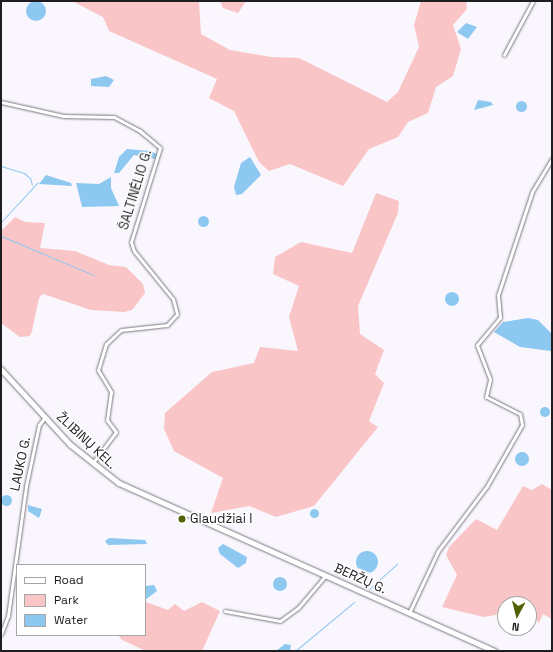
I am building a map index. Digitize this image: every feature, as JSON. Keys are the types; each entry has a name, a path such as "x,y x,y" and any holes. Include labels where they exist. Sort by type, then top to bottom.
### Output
{"main road":[{"name":"ŽLIBINŲ KEL.","path":"1,369 45,417 92,464 127,488 216,528"},
{"name":"BERŽŲ G.","path":"216,528 495,651"}],"street":[{"path":"504,55 533,1"},
{"name":"ŠALTINĖLIO G.","path":"1,102 63,116 114,117 140,131 160,148 131,242 134,251 173,299 177,314 167,325 127,328 115,334 106,344 98,370 111,392 107,420 116,432 92,464"},
{"path":"409,613 438,551 488,486 522,425 520,414 486,397 490,379 477,345 500,318 498,295 532,192 552,159"},
{"name":"LAUKO G.","path":"1,634 8,616 26,486 39,425 45,417"},
{"path":"225,611 280,621 298,608 325,576"}],"green space":[{"path":"72,1 199,1 201,34 230,50 271,57 299,58 387,102 398,92 419,47 414,25 421,1 466,1 467,9 453,25 461,49 453,76 436,87 428,113 408,122 398,137 369,149 343,186 290,164 269,171 259,162 234,111 209,98 217,79 109,31 103,17"},
{"path":"220,1 246,1 238,13 223,8"},
{"path":"376,193 399,201 398,213 358,306 360,334 384,350 375,374 384,383 369,421 378,427 314,506 276,517 249,506 211,513 223,478 174,451 164,429 165,413 212,372 254,363 260,347 298,351 289,317 299,286 273,274 275,257 301,242 352,253"},
{"path":"15,217 25,222 45,223 40,248 75,251 109,265 126,267 143,284 145,293 132,310 124,312 91,310 43,294 39,298 30,336 20,337 1,323 1,231"},
{"path":"542,484 552,490 552,619 543,614 539,623 537,621 537,596 497,596 497,614 484,617 442,607 457,575 446,555 449,547 476,519 497,530 523,486 532,490"},
{"path":"146,602 168,610 175,604 184,611 202,602 220,611 202,651 146,651 122,640 119,636 146,636"}],"water":[{"path":"36,1 43,4 46,11 43,18 36,21 29,18 26,11 29,4"},
{"path":"466,23 477,27 468,39 457,32"},
{"path":"106,76 114,80 109,87 91,86 91,79"},
{"path":"478,100 491,102 493,105 474,110"},
{"path":"521,100 525,102 527,106 525,110 521,112 517,110 515,106 517,102"},
{"path":"127,149 150,151 157,154 156,159 134,155 119,173 114,173 119,157"},
{"path":"250,157 261,175 242,194 236,195 234,187 241,163"},
{"path":"46,175 71,183 72,186 39,184"},
{"path":"111,177 111,188 119,206 82,207 76,183 99,184"},
{"path":"201,216 205,216 207,217 207,225 201,226 198,223 198,219"},
{"path":"452,292 457,294 459,299 457,304 452,306 447,304 445,299 447,294"},
{"path":"528,318 538,320 552,334 551,351 520,347 494,332 503,322"},
{"path":"543,407 547,407 550,412 547,417 543,417 540,414 540,410"},
{"path":"519,452 525,452 529,456 529,462 525,466 519,466 515,462 515,456"},
{"path":"4,495 8,495 10,496 10,504 4,505 1,502 1,498"},
{"path":"28,505 42,509 39,518 28,511"},
{"path":"312,509 316,509 318,513 316,517 312,517 310,515 310,511"},
{"path":"109,538 145,540 147,544 108,545 105,541"},
{"path":"223,544 247,557 246,563 238,568 220,554 218,548"},
{"path":"367,551 375,554 378,562 375,570 367,573 359,570 356,562 359,554"},
{"path":"277,577 283,577 287,581 287,587 283,591 277,591 273,587 273,581"},
{"path":"154,585 157,591 146,599 146,586"},
{"path":"285,644 291,645 290,651 276,651"}],"waterway":[{"path":"1,166 24,173 30,178 32,185"},
{"path":"1,222 38,182"},
{"path":"1,236 94,275"},
{"path":"369,589 397,564"},
{"path":"295,651 354,602"}],"place":[{"name":"Glaudžiai I","path":"182,519"}]}
